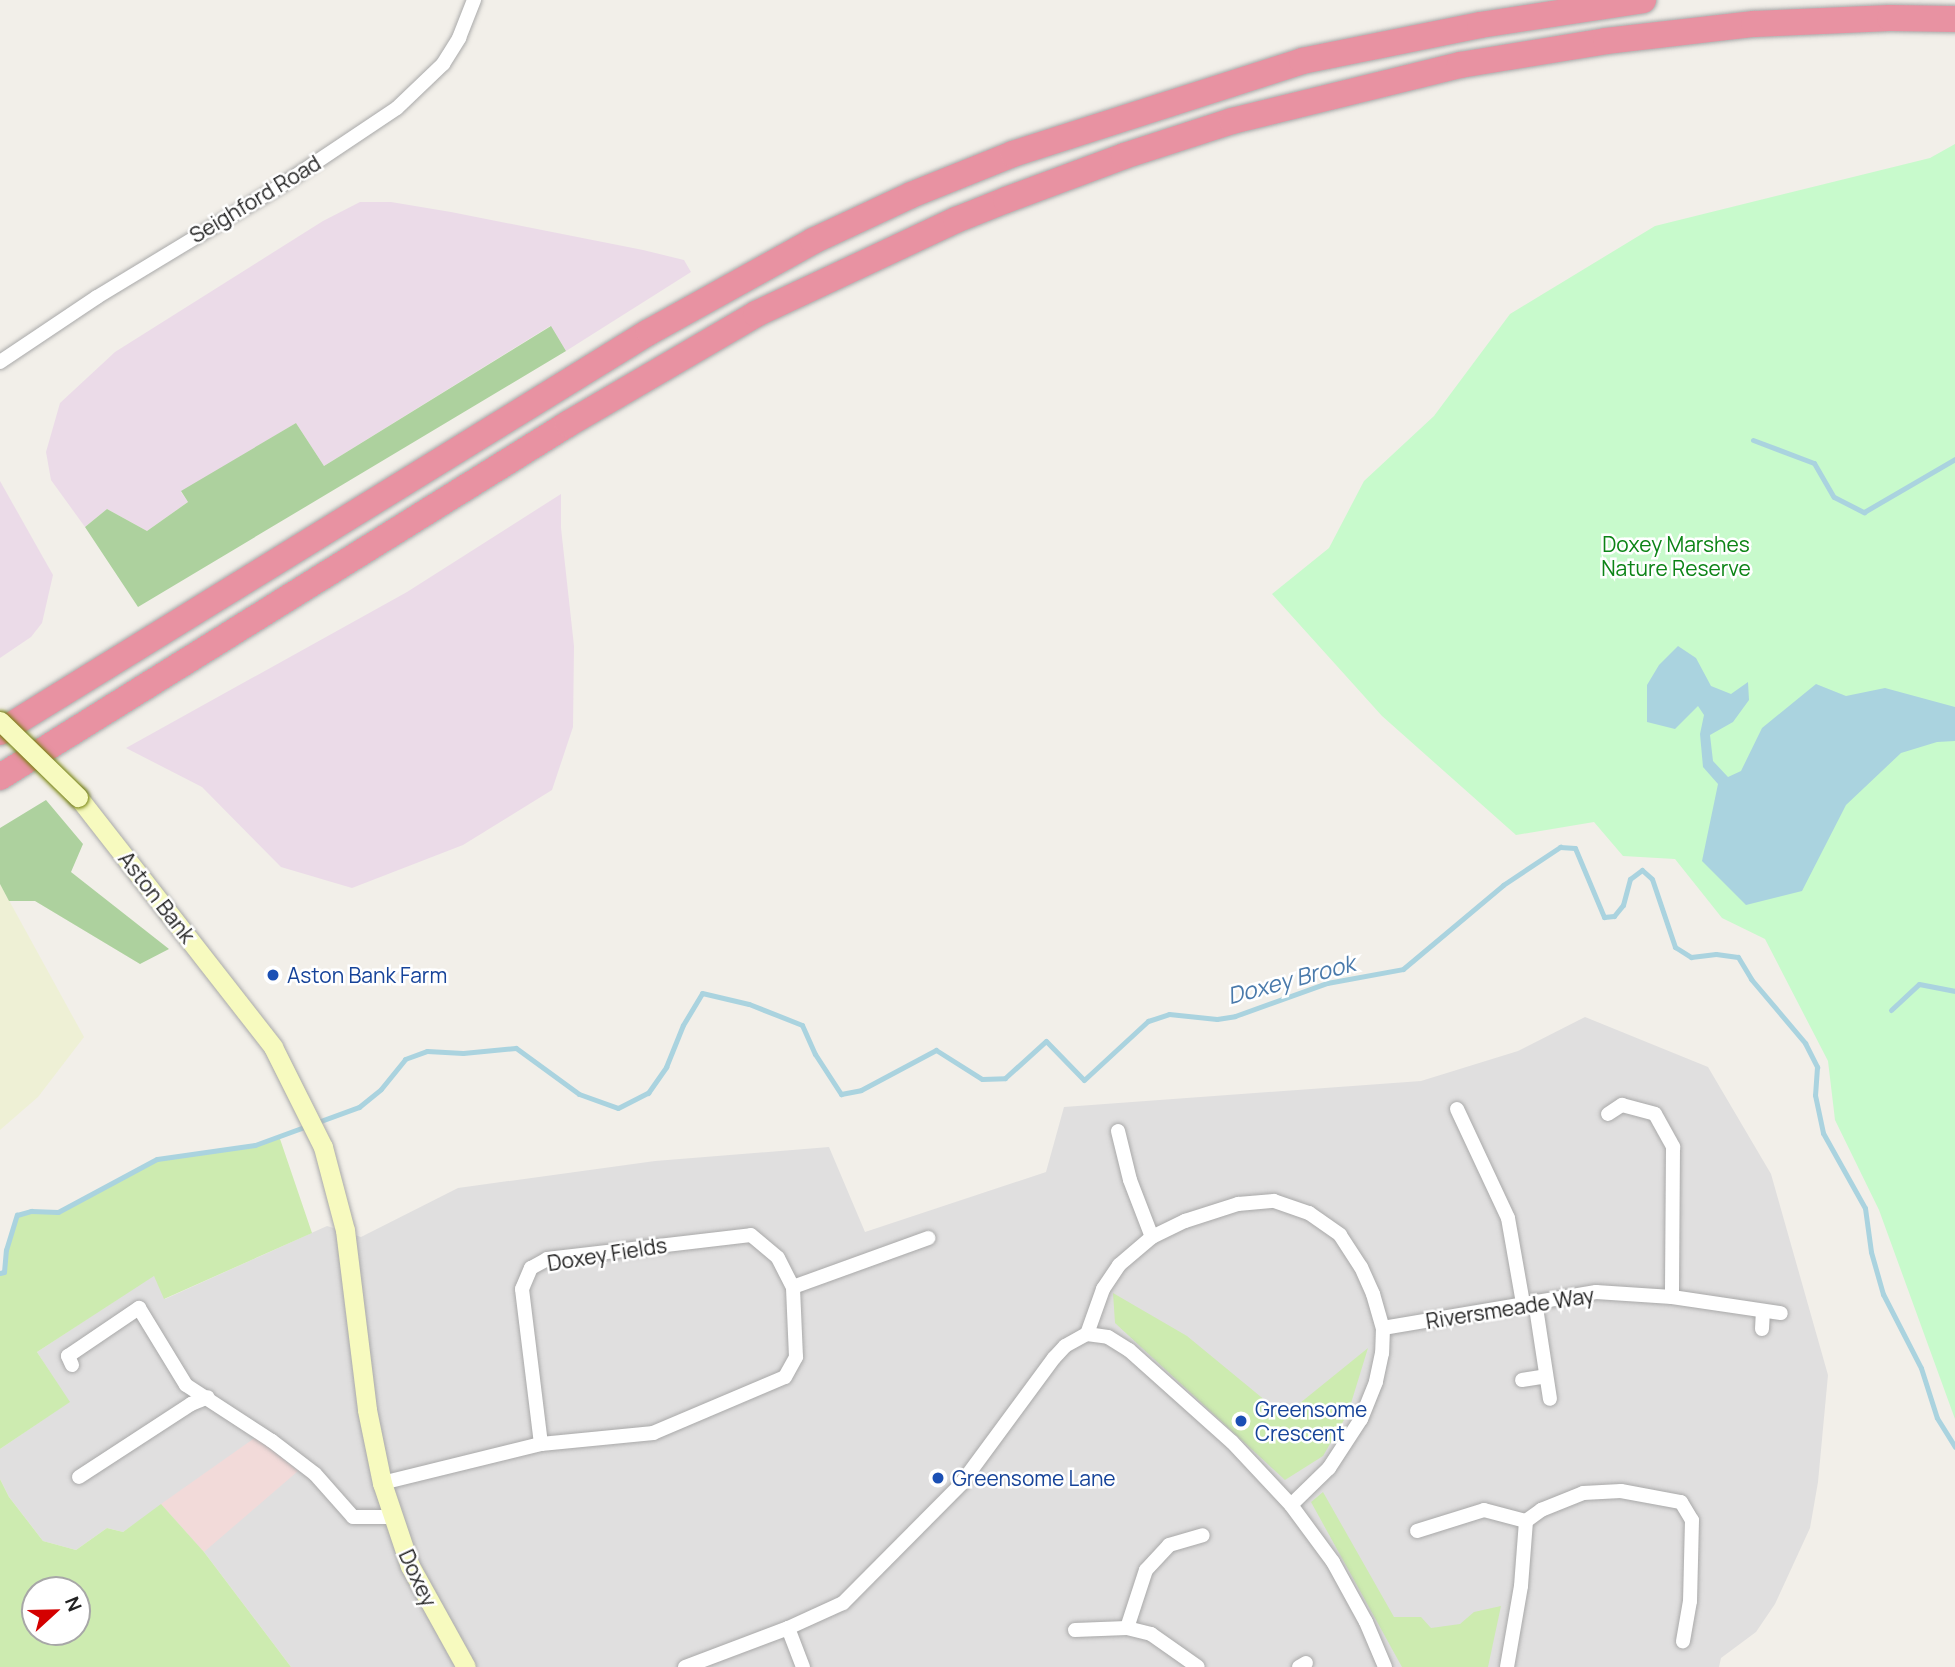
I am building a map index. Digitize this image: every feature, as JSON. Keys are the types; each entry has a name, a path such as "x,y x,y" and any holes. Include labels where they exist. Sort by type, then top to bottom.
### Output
{"highway":[{"path":"0,732 649,332 813,241 911,195 1013,153 1302,61 1480,25 1643,0"},
{"path":"0,777 544,438 733,327 981,210 1124,156 1220,124 1460,65 1606,41 1754,24 1890,18 1955,19"}],"street":[{"name":"Seighford Road","path":"0,362 119,283 282,186 397,108 443,64 459,37 474,0"},
{"name":"Aston Bank","path":"0,720 78,797 273,1047 296,1089 323,1147 345,1230 367,1410 382,1483"},
{"path":"1608,1114 1622,1105 1654,1114 1673,1147 1672,1297"},
{"path":"1457,1109 1508,1218 1550,1399"},
{"path":"1118,1131 1130,1180 1152,1237"},
{"path":"1087,1334 1103,1289 1119,1265 1152,1237 1185,1221 1238,1204 1274,1201 1309,1213 1340,1235 1361,1267 1383,1328 1376,1382 1361,1419 1329,1468 1291,1504"},
{"name":"Doxey Fields","path":"382,1483 541,1444 653,1433 785,1377 796,1357 793,1287 778,1258 751,1235 547,1259 531,1268 522,1289 541,1444"},
{"path":"793,1287 928,1238"},
{"name":"Riversmeade Way","path":"1383,1328 1596,1292 1672,1297 1781,1313"},
{"path":"72,1365 68,1356 139,1308 186,1384 272,1441 314,1474 353,1517 392,1517"},
{"path":"1762,1329 1763,1311"},
{"path":"685,1667 828,1612 862,1586 961,1484 1054,1358 1065,1346 1087,1334 1108,1337 1129,1350 1232,1443 1291,1504 1333,1562 1366,1622 1385,1667"},
{"path":"1522,1380 1546,1376"},
{"path":"79,1477 191,1404 208,1398"},
{"name":"Doxey","path":"382,1483 410,1566 466,1667"},
{"path":"1507,1667 1521,1586 1527,1521 1541,1510 1583,1493 1621,1491 1681,1502 1692,1520 1690,1601 1683,1641"},
{"path":"1417,1531 1484,1510 1527,1521"},
{"path":"1127,1628 1146,1570 1169,1545 1203,1535"},
{"path":"788,1628 803,1667"},
{"path":"1075,1630 1127,1628 1151,1634 1198,1667"}],"shaded area":[{"path":"360,202 391,202 451,212 643,250 684,260 691,272 566,351 550,326 324,466 296,423 181,492 188,502 147,531 107,509 85,527 51,480 46,452 60,403 115,352 323,221"},
{"path":"0,481 53,575 42,623 31,637 0,658"},
{"path":"561,494 561,528 574,646 573,727 552,790 463,845 352,888 281,867 202,787 126,748 407,592"},
{"path":"1585,1017 1708,1067 1771,1174 1828,1375 1818,1482 1810,1528 1775,1604 1756,1632 1721,1658 1719,1667 291,1667 204,1552 162,1505 123,1532 107,1528 76,1550 43,1541 9,1497 0,1479 0,1449 69,1402 37,1352 154,1275 165,1299 327,1226 361,1237 458,1188 655,1161 829,1147 865,1232 1046,1172 1064,1107 1421,1081 1518,1051"},
{"path":"256,1437 298,1471 204,1552 161,1504"}],"green space":[{"name":"Doxey Marshes Nature Reserve","path":"1955,144 1955,1419 1879,1210 1835,1120 1828,1061 1765,939 1722,918 1675,859 1623,856 1594,822 1516,835 1382,716 1272,594 1329,548 1364,481 1434,416 1510,314 1655,226 1930,158"},
{"path":"551,326 566,351 138,607 85,527 107,509 147,531 188,502 181,491 296,423 324,466"},
{"path":"46,800 83,844 71,872 169,949 140,964 35,901 9,901 0,884 0,828"},
{"path":"0,884 84,1037 38,1097 0,1130"},
{"path":"279,1136 312,1233 164,1299 154,1276 37,1352 70,1402 0,1449 0,1273 4,1271 6,1250 17,1215 31,1211 58,1212 157,1159 255,1145"},
{"path":"1113,1293 1187,1336 1284,1416 1368,1348 1348,1413 1323,1456 1285,1480 1115,1323"},
{"path":"0,1479 9,1497 43,1541 76,1550 107,1528 123,1532 161,1504 204,1552 291,1667 0,1667"},
{"path":"1323,1492 1394,1617 1421,1617 1431,1628 1460,1624 1474,1612 1501,1606 1488,1667 1402,1667 1311,1502"}],"water":[{"path":"1678,646 1696,658 1711,686 1731,694 1748,682 1749,700 1733,722 1710,735 1713,761 1728,777 1741,771 1762,728 1816,684 1846,696 1885,688 1955,707 1955,741 1937,742 1901,753 1846,805 1802,891 1746,905 1702,861 1718,784 1703,767 1700,734 1704,715 1698,706 1675,729 1647,722 1647,685 1659,665"}],"waterway":[{"path":"1753,440 1814,463 1834,497 1864,512 1955,459"},
{"name":"Doxey Brook","path":"0,1273 4,1272 6,1250 17,1215 31,1211 58,1212 157,1159 255,1145 359,1107 381,1089 405,1059 427,1051 463,1053 516,1048 579,1094 618,1108 648,1093 666,1067 683,1025 702,993 749,1004 802,1025 815,1054 841,1094 861,1090 936,1050 982,1079 1005,1078 1046,1041 1084,1080 1148,1021 1169,1014 1217,1019 1235,1016 1327,983 1403,969 1503,885 1560,847 1575,848 1604,917 1614,916 1623,905 1630,879 1642,870 1652,879 1675,947 1691,957 1716,954 1738,957 1751,979 1805,1043 1817,1067 1815,1095 1823,1133 1865,1208 1871,1252 1883,1294 1921,1368 1937,1418 1955,1447"},
{"path":"1891,1010 1919,984 1955,991"}],"place":[{"name":"Aston Bank Farm","path":"273,975"},
{"name":"Greensome Crescent","path":"1241,1421"},
{"name":"Greensome Lane","path":"938,1478"}]}
